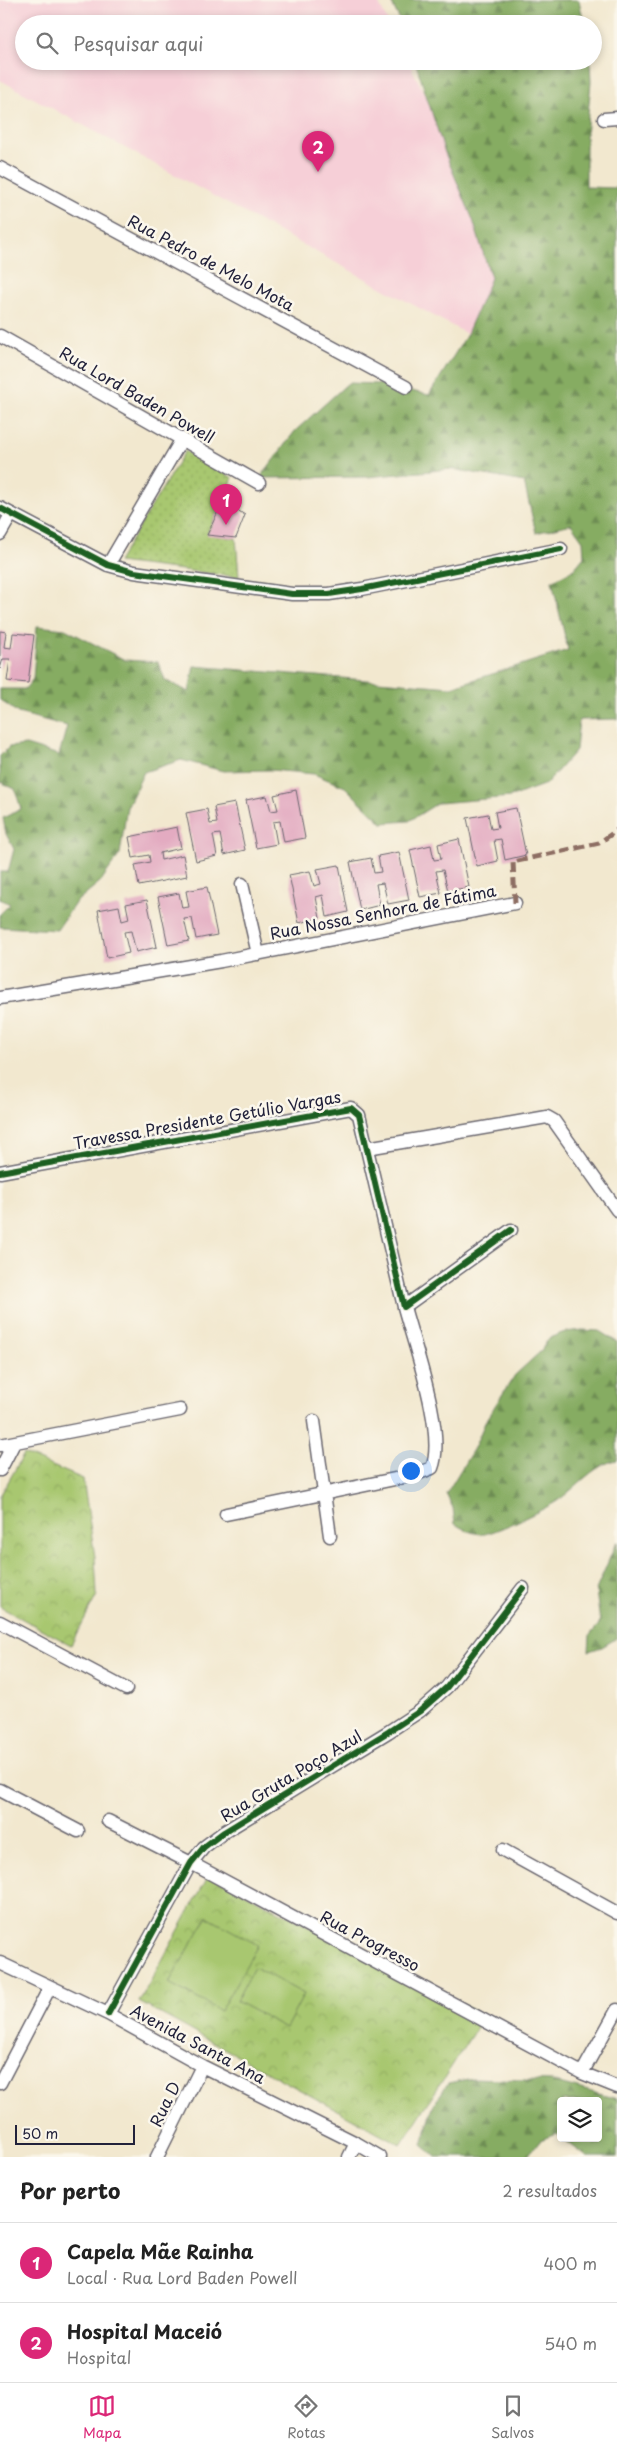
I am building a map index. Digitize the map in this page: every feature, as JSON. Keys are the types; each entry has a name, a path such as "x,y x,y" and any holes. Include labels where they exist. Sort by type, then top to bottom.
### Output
{"street":[{"name":"Rua Pedro de Melo Mota","path":"0,168 406,387"},
{"name":"Rua Lord Baden Powell","path":"0,336 259,483"},
{"path":"108,565 182,439"},
{"path":"0,534 6,512 108,565 134,572 292,594 329,594 562,550"},
{"name":"Rua Nossa Senhora de Fátima","path":"242,884 258,954"},
{"name":"Rua Nossa Senhora de Fátima","path":"0,998 258,954 516,902"},
{"name":"Travessa Presidente Getúlio Vargas","path":"0,1172 345,1108 356,1110 359,1115 404,1307 435,1424 435,1460 432,1468 414,1475 325,1493"},
{"path":"367,1148 547,1117 554,1122 617,1210"},
{"path":"404,1307 511,1230"},
{"path":"0,1445 180,1410"},
{"path":"314,1421 330,1536"},
{"path":"0,1470 14,1443"},
{"path":"226,1514 325,1493"},
{"name":"Rua Gruta Poço Azul","path":"108,2014 191,1863 204,1847 224,1832 388,1732 420,1710 446,1686 523,1588"},
{"path":"0,1622 126,1689"},
{"path":"0,1790 78,1831"},
{"name":"Rua Progresso","path":"108,1822 191,1863 582,2073 617,2087"},
{"path":"503,1850 617,1913"},
{"name":"Avenida Santa Ana","path":"0,1963 108,2014 202,2066 356,2142 380,2157"},
{"path":"0,2083 50,1987"},
{"path":"582,2073 617,2010"},
{"name":"Rua D","path":"157,2157 202,2066"},
{"path":"349,2157 356,2142"}],"shaded area":[{"path":"0,0 377,0 384,15 15,15 15,70 413,70 512,265 478,340 0,80"}],"green space":[{"path":"390,0 579,0 582,15 398,15"},
{"path":"418,70 590,70 586,136 586,187 617,188 617,719 579,720 576,750 546,784 511,797 438,803 409,821 382,823 345,787 314,774 271,770 223,771 181,760 144,772 127,807 120,854 101,881 76,902 57,930 0,927 0,914 10,904 0,899 0,872 8,872 14,849 6,834 3,818 21,809 15,789 0,782 0,756 9,747 26,745 59,755 67,726 18,713 0,700 0,689 25,689 33,679 37,626 65,629 125,660 158,662 165,680 189,692 194,666 451,687 568,650 552,581 574,569 584,557 583,541 571,524 536,533 524,482 452,469 367,477 260,478 295,431 348,383 380,384 429,395 466,336 491,278 473,220 445,153"},
{"path":"185,451 233,478 207,534 236,538 239,577 118,562"},
{"path":"599,1331 617,1342 617,1460 601,1466 554,1503 490,1533 480,1534 455,1524 453,1508 446,1494 474,1448 487,1418 515,1375 540,1352 549,1338 565,1332"},
{"path":"24,1454 83,1479 95,1557 97,1595 71,1645 0,1607 0,1496"},
{"path":"617,1541 617,1638 602,1647 589,1651 590,1635 600,1623 596,1590"},
{"path":"209,1875 484,2016 401,2145 139,2002"},
{"path":"207,1917 258,1945 220,2011 169,1983"},
{"path":"254,1967 304,1994 286,2028 236,2001"},
{"path":"473,2078 552,2081 617,2099 617,2157 587,2157 567,2142 602,2142 602,2097 557,2097 557,2135 540,2140 527,2157 436,2157 422,2145 433,2106 448,2083"}],"building":[{"path":"223,501 245,515 236,538 207,535"},
{"path":"0,631 6,632 4,647 11,648 13,633 34,635 28,683 7,681 10,659 3,659 0,669"},
{"path":"296,790 305,838 284,842 280,821 273,822 277,844 256,848 246,800 267,796 271,811 278,810 274,795"},
{"path":"235,803 245,850 224,855 220,834 213,835 217,856 196,861 186,813 207,809 210,824 217,823 214,807"},
{"path":"516,808 526,855 505,860 501,839 494,840 498,861 477,866 467,818 488,814 491,829 498,828 495,812"},
{"path":"177,827 181,848 160,853 161,860 183,855 187,876 139,886 135,865 150,862 149,855 133,858 129,837"},
{"path":"459,839 469,887 448,891 443,870 436,871 441,893 420,897 410,850 431,845 434,860 441,859 438,844"},
{"path":"399,852 409,900 388,904 383,883 376,884 380,905 360,910 350,862 371,858 374,873 381,872 378,856"},
{"path":"339,865 348,912 327,917 323,895 316,897 320,918 299,923 289,875 310,871 314,886 321,884 317,869"},
{"path":"207,887 217,935 196,939 192,918 184,919 189,941 168,945 158,897 179,893 182,908 189,907 186,891"},
{"path":"147,900 157,947 136,952 131,931 124,932 129,953 107,958 98,910 119,906 122,921 129,919 126,904"}],"marked path":[{"path":"515,903 513,862 599,843 617,830"}],"cycle path":[{"path":"0,508 108,565 134,572 292,594 329,594 362,589 561,549"},
{"path":"0,1172 351,1108 359,1115 404,1307 511,1230"},
{"path":"108,2014 191,1863 204,1847 224,1832 420,1711 447,1687 523,1588"}],"place":[{"name":"Hospital Maceió","path":"318,172"},
{"name":"Capela Mãe Rainha","path":"226,525"}]}
